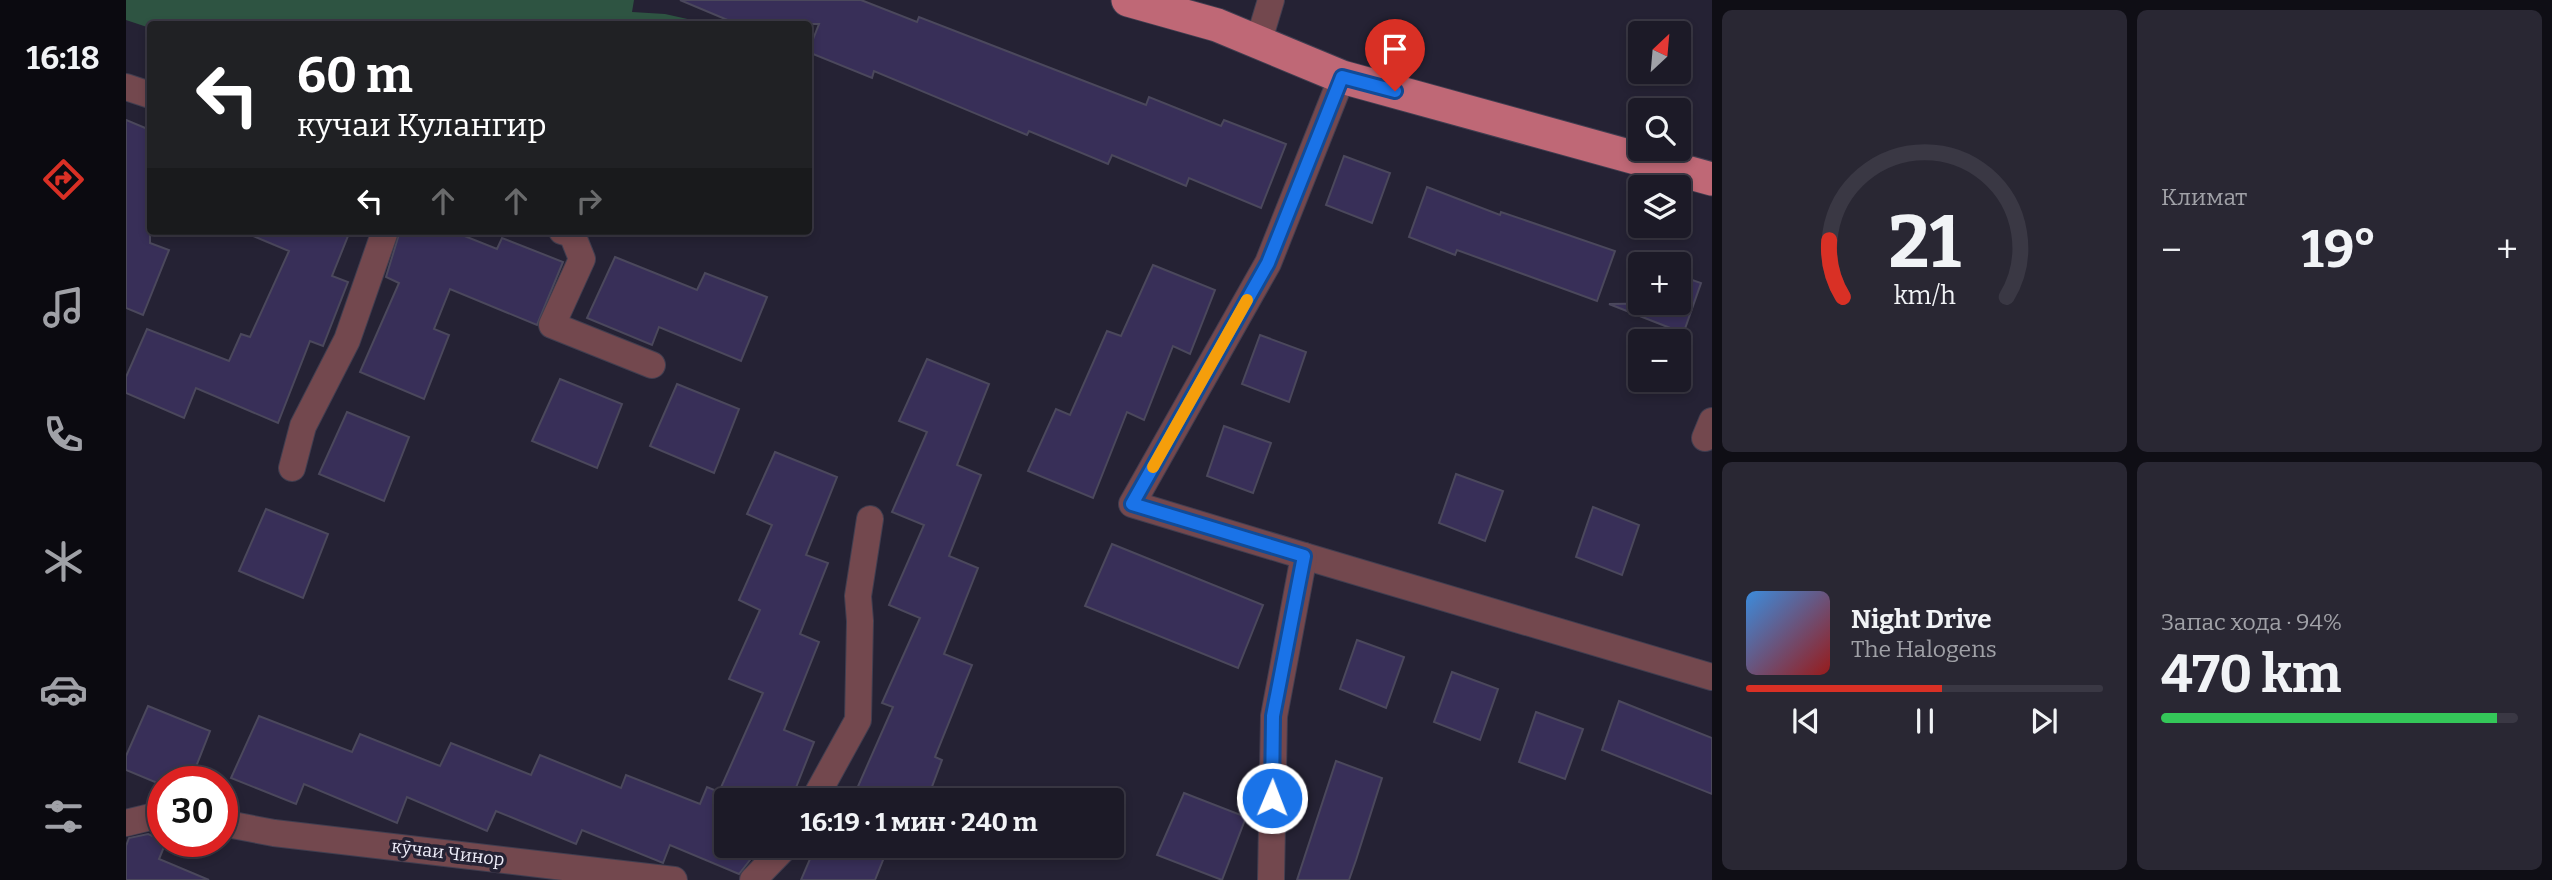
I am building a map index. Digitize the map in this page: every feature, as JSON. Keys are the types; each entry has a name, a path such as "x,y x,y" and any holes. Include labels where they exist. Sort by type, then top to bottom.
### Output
{"main road":[{"path":"1128,0 1259,40 1342,77 1712,179"}],"street":[{"path":"1259,40 1271,0"},
{"path":"1342,77 1268,263 1132,504 1712,677"},
{"path":"126,87 147,94"},
{"path":"292,468 303,426 347,340 384,235"},
{"path":"572,235 582,259 552,325 652,365"},
{"path":"821,788 858,720 858,596 870,519"},
{"path":"1271,880 1273,716 1304,556"},
{"path":"126,823 147,818"},
{"name":"кӯчаи Чинор","path":"238,826 274,833 674,880"},
{"path":"753,880 774,858"}],"green space":[{"path":"126,0 634,0 632,12 665,14 696,21 147,21 147,27 126,20"}],"building":[{"path":"680,0 861,0 917,22 919,17 1146,105 1149,97 1221,126 1224,120 1286,144 1261,208 1189,178 1186,186 1112,155 1108,164 1029,131 1027,135 874,71 872,78 812,54 812,42 819,24 812,24 812,21 730,21"},
{"path":"126,120 147,129 147,235 150,235 150,243 169,250 143,315 126,308"},
{"path":"1344,156 1390,173 1372,223 1326,205"},
{"path":"1427,187 1500,215 1501,212 1615,251 1597,301 1457,250 1455,255 1409,237"},
{"path":"251,235 348,235 332,276 348,282 323,346 310,341 278,423 196,388 184,418 126,393 126,377 147,329 229,361 241,334 250,337 289,251"},
{"path":"399,235 462,235 497,249 502,238 563,262 537,325 450,289 434,329 449,335 424,399 360,372 399,283 386,277"},
{"path":"615,257 697,290 705,273 767,297 741,361 659,327 652,345 587,318"},
{"path":"1153,265 1215,290 1190,354 1173,346 1144,420 1127,412 1093,498 1028,471 1056,409 1070,415 1107,331 1121,336"},
{"path":"1691,280 1701,283 1691,312"},
{"path":"1609,304 1628,304 1628,311"},
{"path":"1637,315 1690,315 1685,329 1673,329"},
{"path":"1260,335 1306,352 1289,402 1242,384"},
{"path":"927,359 989,384 957,465 981,475 949,556 978,568 944,654 972,665 935,757 942,760 932,788 857,788 893,707 882,703 920,618 889,605 924,525 892,512 927,432 899,421"},
{"path":"560,379 622,404 597,468 532,441"},
{"path":"677,384 739,409 714,473 650,446"},
{"path":"347,412 409,437 384,501 319,474"},
{"path":"1224,426 1271,443 1253,493 1207,476"},
{"path":"775,452 837,477 806,555 828,563 800,634 819,642 784,730 814,742 796,788 721,788 763,693 729,679 760,610 739,600 772,525 747,514"},
{"path":"1456,474 1503,491 1485,541 1439,523"},
{"path":"1593,507 1639,525 1622,575 1576,557"},
{"path":"266,509 328,534 303,598 239,571"},
{"path":"1112,544 1263,605 1238,668 1085,606"},
{"path":"1357,640 1404,657 1386,708 1340,689"},
{"path":"1452,672 1498,689 1480,740 1434,722"},
{"path":"1619,701 1712,738 1712,794 1602,750"},
{"path":"148,706 210,731 196,766 147,766 147,779 126,770 126,756"},
{"path":"1536,712 1583,729 1565,779 1519,762"},
{"path":"259,716 352,752 360,734 440,766 451,743 531,775 540,755 621,788 626,775 700,804 707,787 714,790 714,858 751,858 739,874 670,845 663,863 582,830 576,844 496,811 487,831 407,797 397,823 304,784 296,804 238,781 236,766"},
{"path":"1336,761 1382,778 1356,860 1349,880 1297,880"},
{"path":"1184,793 1246,817 1222,880 1157,855"},
{"path":"147,834 147,857 160,857 159,859 209,880 126,880 126,846 129,838"},
{"path":"810,858 884,858 875,880 801,880"}],"slow traffic":[{"path":"1153,467 1247,300"}],"route":[{"path":"1272,798 1273,716 1304,556 1132,504 1268,263 1342,77 1395,91"}]}
